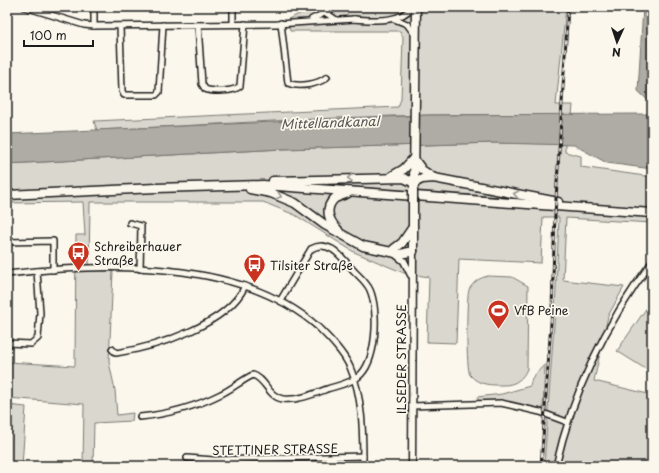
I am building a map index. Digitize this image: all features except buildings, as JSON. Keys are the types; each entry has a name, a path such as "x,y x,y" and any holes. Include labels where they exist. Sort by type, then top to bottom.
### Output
{"main road":[{"path":"228,186 271,193 287,199 344,236 363,246 406,254 413,251 416,7"},
{"path":"389,177 401,171 414,158"},
{"path":"414,158 422,170 434,178"},
{"path":"7,195 228,186 270,181 389,177 404,178 414,186"},
{"path":"414,186 422,179 434,178 596,209"},
{"path":"240,185 370,192 652,213"},
{"path":"344,236 328,218 330,204 339,195 370,192"},
{"path":"392,251 402,243 413,226"}],"street":[{"path":"25,7 84,25 94,26 281,24 355,19"},
{"path":"94,7 94,26"},
{"path":"233,7 233,24"},
{"path":"303,22 326,14 337,7"},
{"path":"326,14 334,19 393,19 402,16 412,7"},
{"path":"393,19 406,24 416,38"},
{"path":"198,25 202,84 205,89 210,91 236,89 240,86 245,24"},
{"path":"281,24 288,83 295,85 321,82 327,77"},
{"path":"120,26 122,91 124,95 128,96 156,95 159,92 163,25"},
{"path":"130,224 141,226 140,269"},
{"path":"7,242 53,241 53,270"},
{"path":"140,418 174,412 195,406 222,394 253,375 258,376 273,395 284,399 305,396 354,380 365,369 371,358 374,333 373,301 368,286 341,256 332,249 324,246 311,249 280,301"},
{"path":"392,251 404,261 412,279"},
{"name":"ILSEDER STRASSE","path":"412,466 413,251"},
{"path":"556,466 567,422 602,340 620,308 652,262"},
{"path":"7,274 53,270 140,269 212,277 245,286 280,301 302,314 326,335 347,361 354,380 361,419 363,466"},
{"path":"7,343 31,344 38,338 40,313 37,271"},
{"path":"112,349 116,353 144,348 191,331 212,319 238,298 245,286"},
{"path":"412,406 501,403 540,412 567,422"},
{"name":"STETTINER STRASSE","path":"187,458 214,460 363,456"}],"shaded area":[{"path":"316,7 566,7 556,105 573,105 572,116 393,116 97,130 94,121 398,107 401,99 403,37 400,31 290,31 288,19"},
{"path":"495,143 565,144 565,152 581,156 581,167 652,177 652,223 566,218 563,280 624,287 608,316 594,381 652,395 652,466 544,466 555,311 559,217 543,217 541,263 459,259 456,343 427,342 429,277 404,273 354,252 295,215 263,202 90,202 89,271 113,271 109,362 115,390 117,415 133,413 132,421 94,423 93,466 83,466 84,404 7,398 7,362 75,366 76,235 85,235 83,202 7,203 7,164 282,149"},
{"name":"VfB Peine","path":"488,276 512,277 528,286 527,369 518,381 508,385 490,385 482,383 470,375 469,370 467,306 469,290 477,281"},
{"path":"652,300 652,373 617,351"},
{"path":"545,364 543,409 514,403 479,401 477,397 502,394 530,386 532,378"},
{"path":"7,405 26,407 22,466 7,466"}],"water":[{"path":"643,7 652,7 652,104 638,91"},
{"name":"Mittellandkanal","path":"652,108 652,169 607,163 574,145 495,143 282,149 7,164 7,134 428,115 647,114"}],"railway":[{"path":"541,466 552,309 555,215 568,7"}],"place":[{"name":"Schreiberhauer Straße","path":"79,272"},
{"name":"Tilsiter Straße","path":"254,284"},
{"name":"VfB Peine","path":"498,330"}]}
